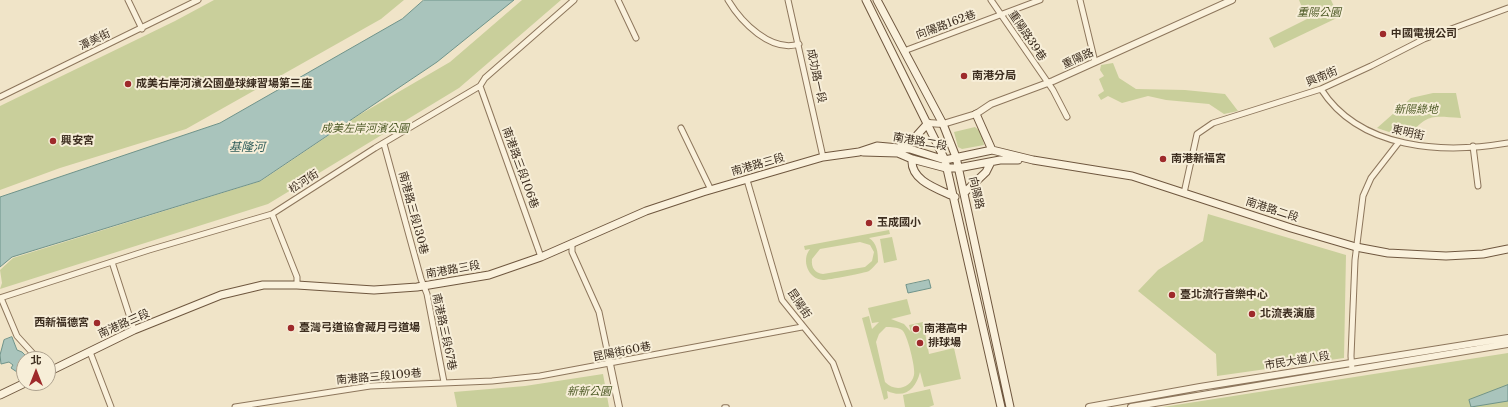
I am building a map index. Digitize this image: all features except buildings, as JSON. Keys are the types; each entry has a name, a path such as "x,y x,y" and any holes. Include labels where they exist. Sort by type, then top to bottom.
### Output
{"main road":[{"name":"向陽路","path":"866,0 945,160 955,197 1001,407"},
{"name":"向陽路","path":"877,0 944,124 956,157 1010,407"},
{"path":"976,114 992,150"},
{"path":"898,147 910,143 928,124"},
{"name":"南港路二段","path":"859,152 876,146 898,147 910,149 945,160 992,150 1033,160 1132,176 1291,228 1356,247 1388,253 1446,256 1483,254 1508,249"},
{"name":"南港路三段","path":"56,367 134,330 221,295 263,285 297,285 374,290 424,287 489,274 541,257 646,212 711,190 823,157 859,152"},
{"name":"南港路二段","path":"859,152 898,153 912,159 946,168 958,168 1000,160 1033,160"},
{"path":"912,159 911,166 918,178 955,197"},
{"path":"964,193 986,172 991,162"},
{"path":"0,395 16,387"},
{"path":"0,390 8,391"}],"street":[{"path":"128,0 142,29"},
{"name":"潭美街","path":"0,97 142,29 198,0"},
{"name":"松河街","path":"0,298 112,262 272,214 480,86 485,78 565,10 574,0"},
{"path":"618,0 636,38"},
{"path":"728,0 741,18 773,42 790,46 799,44"},
{"name":"成功路一段","path":"788,0 823,157"},
{"name":"重陽路39巷","path":"991,0 1047,83 1067,117"},
{"name":"向陽路162巷","path":"904,51 1040,0"},
{"path":"1080,0 1095,62"},
{"name":"重陽路","path":"928,124 944,124 976,114 991,104 1047,83 1232,0"},
{"name":"興南街","path":"1184,193 1197,134 1205,128 1223,120 1321,89 1371,66 1424,38 1508,8"},
{"name":"南港路三段106巷","path":"480,86 541,257"},
{"name":"東明街","path":"1321,89 1330,102 1349,118 1370,131 1399,142 1440,148 1508,143"},
{"path":"681,128 711,190"},
{"path":"1352,370 1351,363 1356,247 1363,196 1368,183 1399,142"},
{"name":"南港路三段130巷","path":"384,144 424,287"},
{"path":"1473,146 1478,186"},
{"name":"昆陽街","path":"747,180 780,294 790,312 833,363 850,407"},
{"path":"272,214 297,277 297,285"},
{"path":"572,243 572,252 599,312 619,407"},
{"path":"112,262 134,330"},
{"name":"南港路三段67巷","path":"424,287 444,382"},
{"path":"0,298 17,336 31,351"},
{"name":"昆陽街60巷","path":"444,382 492,381 540,376 802,327"},
{"name":"市民大道八段","path":"1089,407 1200,387 1508,338"},
{"name":"市民大道八段","path":"1132,407 1508,344"},
{"path":"90,352 111,407"},
{"name":"南港路三段109巷","path":"235,407 370,386 444,382"}],"green space":[{"path":"214,0 404,0 381,19 186,129 60,168 0,190 0,106 175,21"},
{"name":"成美左岸河濱公園","path":"522,0 561,0 459,88 268,204 0,289 2,283 0,270 13,258 261,181 359,115 450,62"},
{"name":"重陽公園","path":"1299,0 1331,0 1339,17 1274,48 1269,38 1307,19"},
{"path":"1113,63 1119,78 1136,89 1185,90 1225,94 1238,111 1224,114 1209,104 1166,100 1148,96 1122,103 1108,96 1101,100 1098,95 1104,91 1099,79 1104,76 1100,70 1101,65"},
{"name":"新陽綠地","path":"1433,93 1456,93 1461,118 1436,117 1425,120 1407,138 1377,128 1411,98"},
{"path":"975,127 981,132 984,145 962,149 958,147 954,132"},
{"path":"1208,214 1346,255 1344,358 1217,376 1216,354 1138,291 1158,270 1203,241"},
{"path":"889,230 890,234 869,238 874,242 878,255 878,262 869,271 826,280 818,279 810,273 806,263 806,258 810,249 805,250 804,246","holes":["860,242 870,245 874,252 872,261 865,267 823,274 816,271 813,267 812,259 820,249"]},
{"path":"892,237 897,260 884,263 880,239"},
{"path":"907,299 911,314 891,319 904,324 911,332 909,325 923,322 929,354 954,348 961,379 924,387 920,372 913,388 899,394 887,391 888,398 884,400 862,318 869,316 872,329 879,322 872,323 868,308","holes":["886,327 894,327 902,330 909,344 914,375 912,380 902,388 893,387 885,382 876,342 879,334"]},
{"path":"1508,353 1508,407 1163,407"},
{"name":"新新公園","path":"603,374 609,407 457,407 454,392 525,386"},
{"path":"930,389 934,405 929,407 905,407 903,395"}],"water":[{"name":"基隆河","path":"424,0 514,0 437,62 260,181 12,257 0,267 0,197 220,123 402,19"},
{"path":"929,280 931,288 908,293 906,285"},
{"path":"12,337 17,350 20,351 16,351 16,371 11,368 13,365 9,362 1,364 0,355 4,340"},
{"path":"1508,385 1508,401 1471,407 1469,400"}],"place":[{"name":"中國電視公司","path":"1383,34"},
{"name":"南港分局","path":"964,76"},
{"name":"成美右岸河濱公園壘球練習場第三座","path":"128,84"},
{"name":"興安宮","path":"53,141"},
{"name":"南港新福宮","path":"1163,159"},
{"name":"玉成國小","path":"869,223"},
{"name":"臺北流行音樂中心","path":"1172,295"},
{"name":"北流表演廳","path":"1252,314"},
{"name":"西新福德宮","path":"97,323"},
{"name":"臺灣弓道協會藏月弓道場","path":"291,328"},
{"name":"南港高中","path":"916,329"},
{"name":"排球場","path":"920,343"}]}
